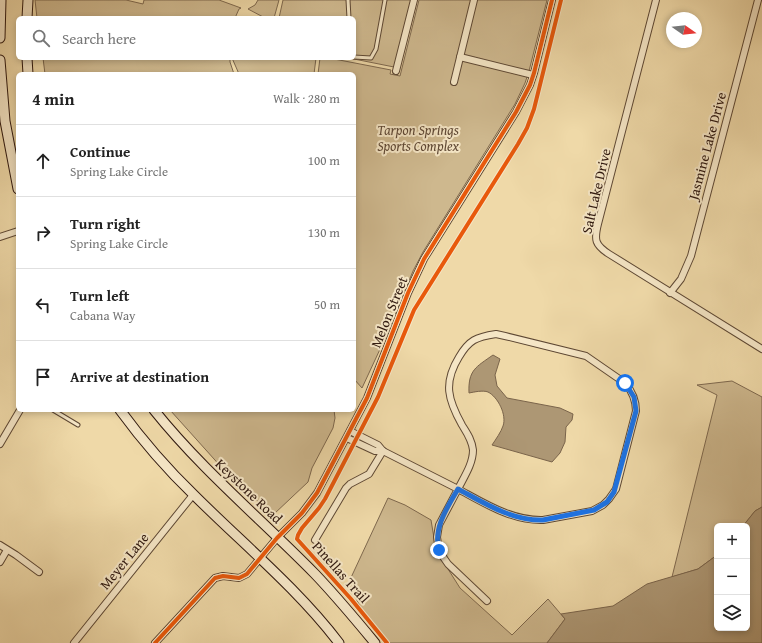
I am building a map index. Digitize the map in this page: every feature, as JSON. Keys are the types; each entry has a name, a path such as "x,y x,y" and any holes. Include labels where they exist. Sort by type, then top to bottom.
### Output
{"main road":[{"path":"0,38 1,0"},
{"path":"27,16 28,0"},
{"path":"0,60 5,121 16,179"},
{"path":"27,60 28,72"},
{"path":"122,412 166,466 193,495 260,559 315,615 339,643"},
{"name":"Keystone Road","path":"156,412 173,434 202,465 315,575 375,643"}],"street":[{"path":"396,71 414,0"},
{"path":"454,82 474,0"},
{"name":"Melon Street","path":"155,643 215,578 220,576 239,578 244,576 313,500 347,438 368,395 408,294 424,259 519,106 533,75 552,0"},
{"name":"Salt Lake Drive","path":"656,0 598,224 596,239 599,247 603,250 670,293 762,348"},
{"name":"Jasmine Lake Drive","path":"670,293 681,279 691,256 758,0"},
{"path":"460,57 533,75"},
{"path":"0,237 16,232"},
{"path":"350,430 378,445 383,451 458,489 507,514 535,520 543,520 592,511 600,508 616,489 636,411 632,394 625,383 586,356 500,335 486,336 472,340 464,349 456,362 448,386 451,402 458,418 470,438 473,449 472,461 458,489 439,525 437,537 438,546 442,556 448,564 488,601"},
{"path":"0,444 19,412"},
{"path":"347,438 375,451 383,451"},
{"path":"315,540 346,488 350,484 369,474 383,451"},
{"name":"Meyer Lane","path":"74,643 193,495"},
{"path":"0,545 40,572"},
{"path":"0,562 8,550"}],"lane":[{"path":"348,0 349,16"},
{"path":"356,57 371,58 376,49 385,0"},
{"path":"56,412 78,425"}],"green space":[{"path":"35,0 126,0 143,4 144,0 219,0 241,8 236,16 37,16"},
{"path":"258,0 279,0 275,16 261,16 248,9 255,5"},
{"path":"283,0 411,0 394,67 356,59 356,16 279,16"},
{"name":"Tarpon Springs Sports Complex","path":"419,0 547,0 529,71 515,104 423,252 413,271 388,332 362,388 356,381 356,72 318,72 320,60 339,60 391,70 390,74 400,76"},
{"path":"43,60 230,60 233,72 45,72"},
{"path":"233,60 316,60 314,72 238,72"},
{"path":"732,381 762,397 762,507 755,511 745,523 714,523 714,557 698,569 672,577 717,395 697,385"},
{"path":"172,412 334,412 335,418 333,428 312,468 308,482 274,514 266,509 223,469"},
{"path":"388,498 405,505 431,520 436,550 460,588 512,635 548,599 565,619 547,643 386,643 368,621 348,584"}],"shaded area":[{"path":"493,355 500,359 495,375 497,386 507,398 560,408 573,414 572,420 566,427 565,442 560,453 552,462 492,445 503,426 503,412 492,394 486,391 469,393 469,385 474,370"},
{"path":"762,507 762,643 547,643 565,619 561,614 613,606 647,584 698,569 714,557 714,631 750,631 750,523 745,523 755,511"}],"cycle path":[{"path":"155,643 215,578 223,576 239,578 247,574 277,538 302,513 317,493 367,398 408,293 424,259 516,112 530,85 552,0"},
{"name":"Pinellas Trail","path":"387,643 351,599 297,539 298,535 325,499 378,397 414,310 527,128 534,109 561,0"}],"route":[{"path":"439,550 437,537 439,525 458,489 507,514 535,520 543,520 592,511 600,508 607,502 616,489 636,411 634,397 625,383"}]}
